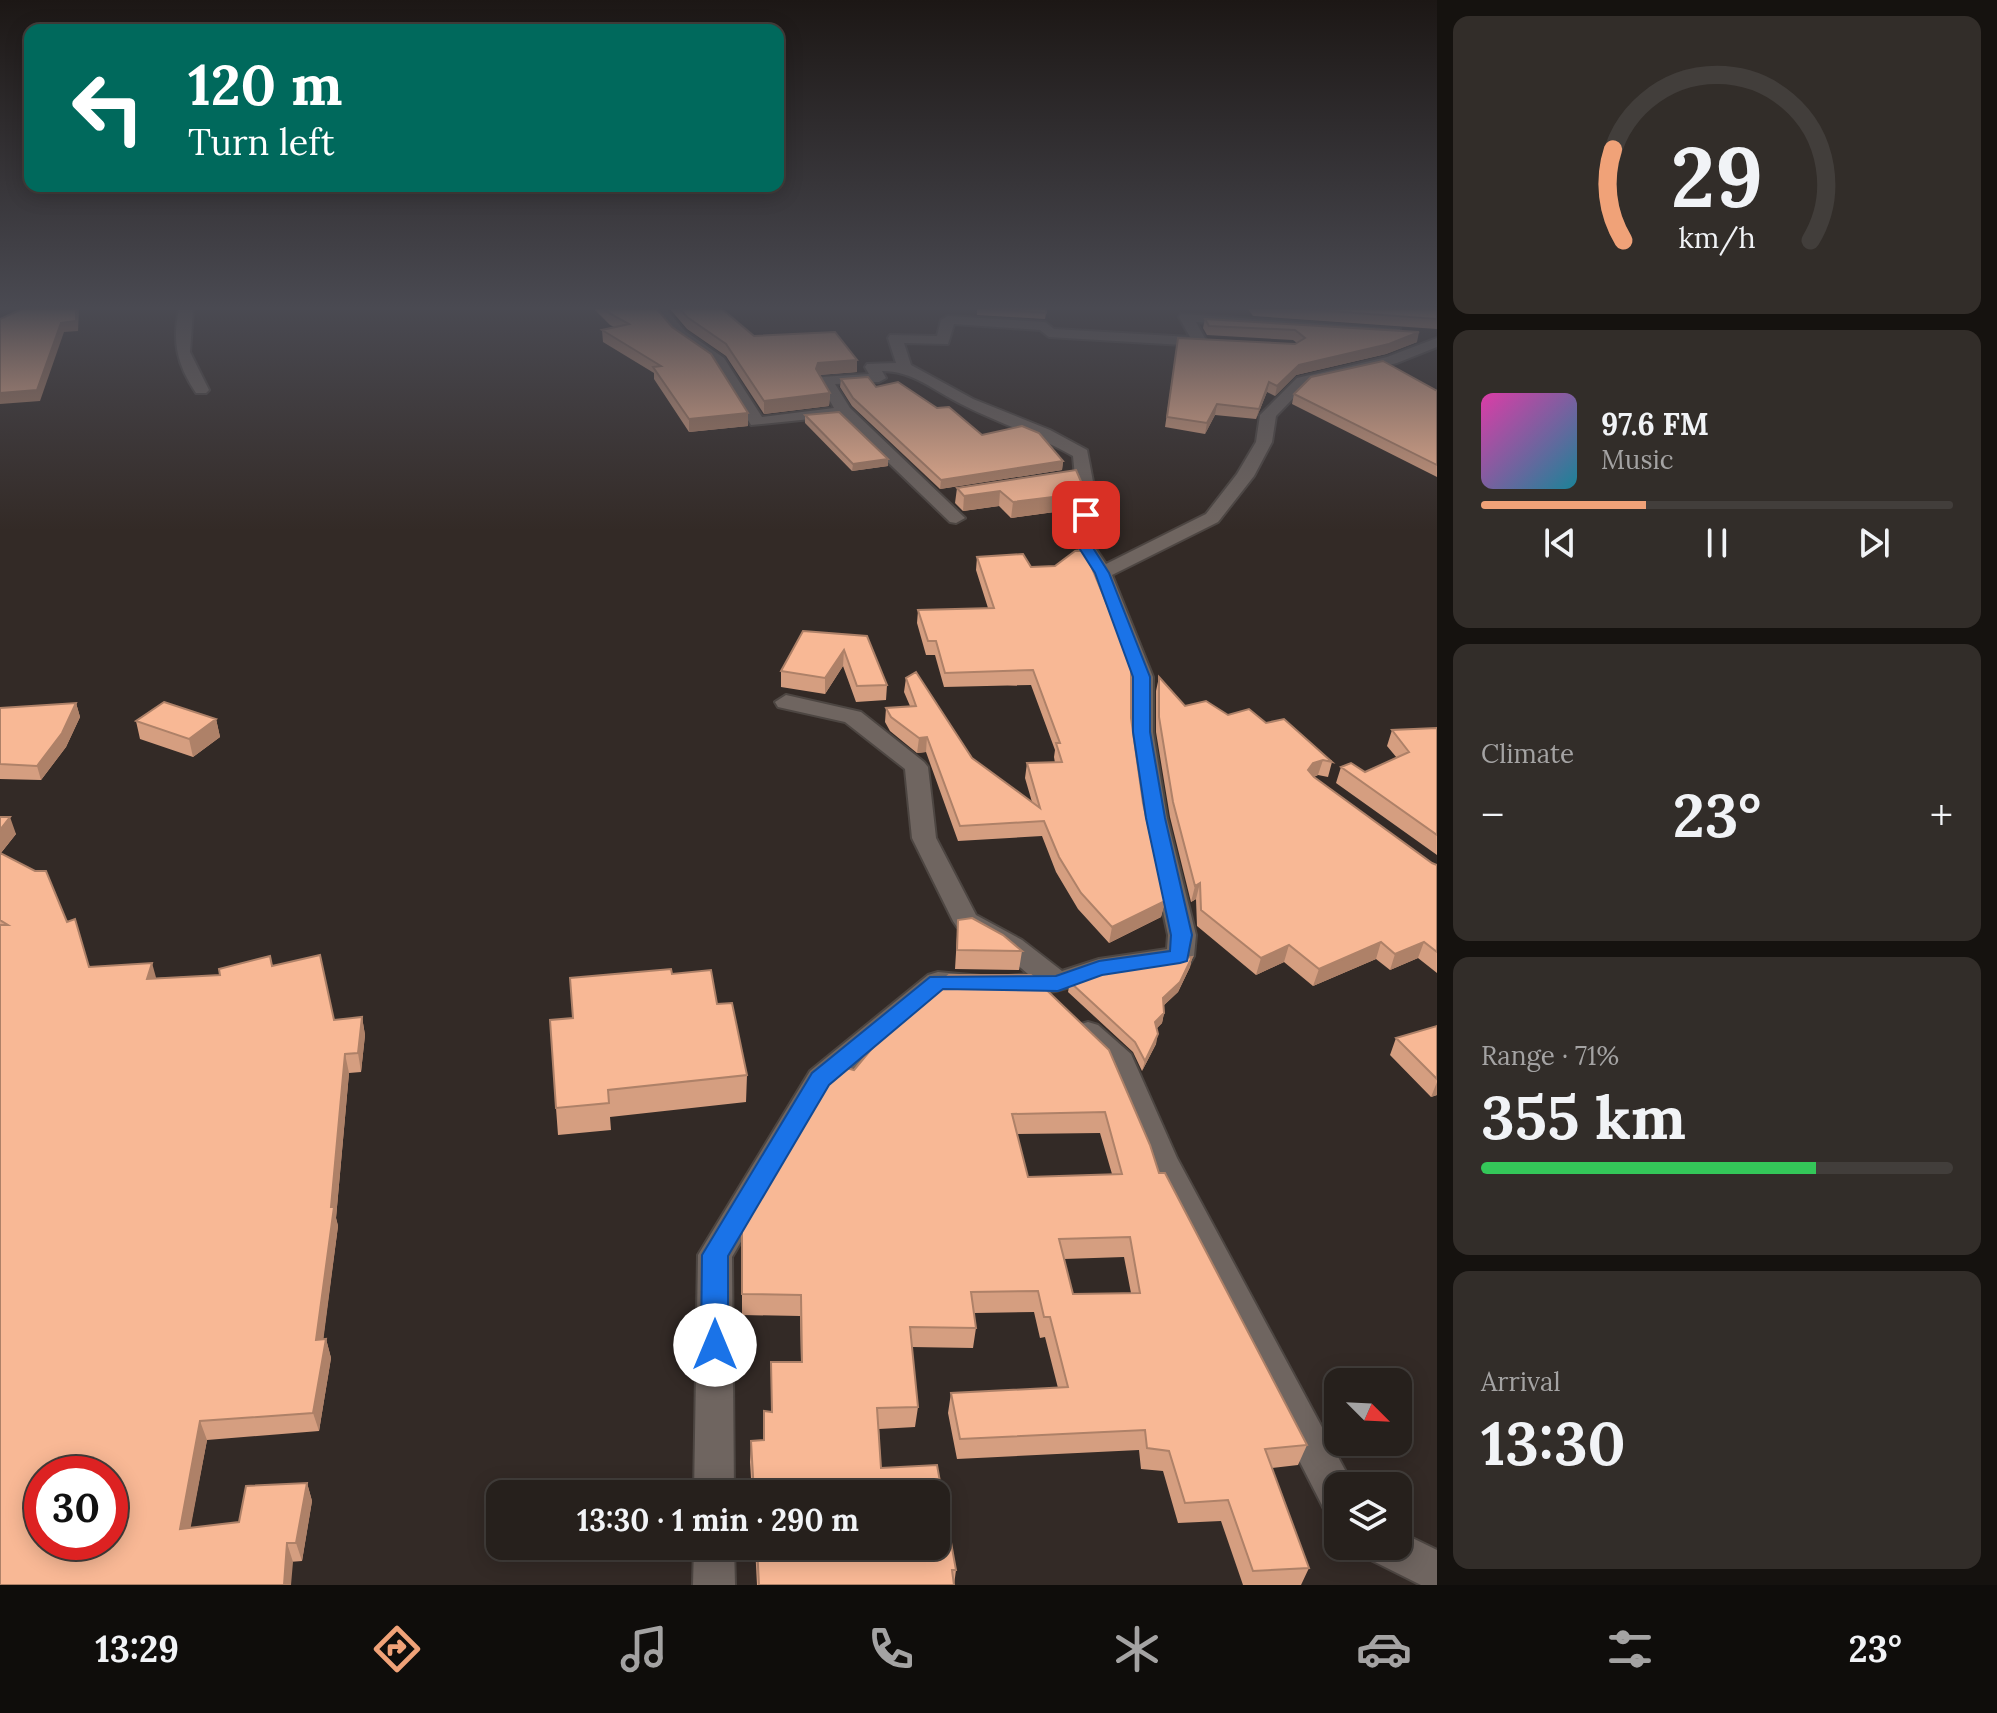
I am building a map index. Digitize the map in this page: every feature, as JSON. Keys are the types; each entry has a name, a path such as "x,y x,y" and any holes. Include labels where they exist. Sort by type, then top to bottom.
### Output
{"street":[{"path":"197,383 201,390"},
{"path":"733,383 757,422 844,411"},
{"path":"827,383 844,411 943,497 956,518"},
{"path":"714,1480 715,1255 821,1079 938,982 1048,984 1099,969 1180,956 1182,935 1155,818 1142,732 1142,677 1102,573 1083,543 1086,515 1098,511 1077,476 1081,454 1044,433 968,402 934,383"},
{"path":"1102,573 1212,518 1245,476 1264,442 1268,415 1300,383"},
{"path":"786,702 853,717 916,767 924,838 966,921 1012,946 1120,1062 1161,1159 1325,1472"},
{"path":"1412,1559 1437,1571"},
{"path":"714,1560 714,1585"}],"building":[{"path":"0,383 40,383 37,390 0,393"},
{"path":"664,383 729,383 748,413 689,419"},
{"path":"752,383 824,383 830,393 764,401"},
{"path":"844,383 873,383 876,387 899,383 937,408 949,407 982,435 1022,426 1039,433 1063,461 941,480 853,398"},
{"path":"1172,383 1269,383 1259,409 1217,404 1207,423 1167,417"},
{"path":"1305,383 1423,383 1437,391 1437,465 1294,394"},
{"path":"839,412 888,459 853,464 805,415"},
{"path":"1076,470 1086,493 1013,502 1000,491 964,496 957,488"},
{"path":"1075,551 1085,551 1131,663 1131,718 1143,803 1165,901 1112,927 1081,893 1059,857 1044,821 960,826 927,737 919,738 891,717 886,708 916,706 906,678 916,672 972,758 1040,808 1027,763 1062,762 1056,743 1060,743 1033,670 945,673 936,641 928,641 918,610 994,608 977,557 1023,554 1031,567 1055,566"},
{"path":"803,631 867,636 887,685 857,686 844,650 825,678 781,671"},
{"path":"1159,677 1185,706 1206,701 1228,715 1249,709 1266,723 1284,719 1332,762 1323,760 1313,763 1308,770 1314,777 1437,865 1437,952 1424,942 1395,954 1381,942 1319,969 1289,945 1261,958 1201,910 1200,883 1195,886 1173,802 1159,717"},
{"path":"164,702 216,719 189,739 136,721"},
{"path":"76,703 62,733 37,766 0,764 0,708"},
{"path":"1437,728 1437,835 1341,767 1351,763 1365,772 1409,752 1392,730"},
{"path":"0,817 10,817 0,830"},
{"path":"0,853 35,871 46,871 67,922 75,919 89,967 152,963 147,979 220,975 219,969 270,956 272,966 320,955 334,1020 362,1017 358,1053 345,1054 331,1207 334,1207 316,1340 326,1339 313,1413 200,1421 180,1529 239,1522 246,1486 307,1483 296,1543 287,1543 284,1585 0,1585 0,925 8,925 0,920"},
{"path":"972,918 1003,935 1022,951 957,950 958,920"},
{"path":"1192,957 1180,982 1163,998 1164,1013 1155,1022 1158,1034 1145,1061 1135,1042 1070,982 1135,966"},
{"path":"671,969 672,974 711,970 717,1004 732,1003 747,1075 608,1090 609,1103 556,1108 550,1020 573,1018 570,978"},
{"path":"949,975 1031,975 1109,1050 1159,1173 1165,1173 1307,1445 1265,1449 1309,1568 1253,1571 1228,1500 1185,1503 1169,1451 1147,1448 1145,1430 960,1439 951,1393 1068,1387 1050,1317 1044,1317 1038,1291 971,1292 976,1328 910,1327 918,1407 877,1408 881,1468 937,1465 940,1480 753,1480 751,1441 764,1440 764,1411 772,1412 771,1362 802,1362 801,1295 742,1294 742,1225 836,1069 839,1066 854,1070 898,1017","holes":["1105,1112 1122,1174 1028,1177 1012,1114","1130,1237 1140,1293 1073,1294 1059,1239"]},
{"path":"1437,1026 1437,1079 1396,1038"},
{"path":"950,1537 956,1570 952,1570 954,1585 759,1585 758,1560 950,1560"}],"route":[{"path":"715,1345 715,1255 821,1079 938,982 1058,983 1099,969 1180,956 1182,935 1155,818 1142,732 1142,677 1102,573 1083,543 1086,515"}]}
